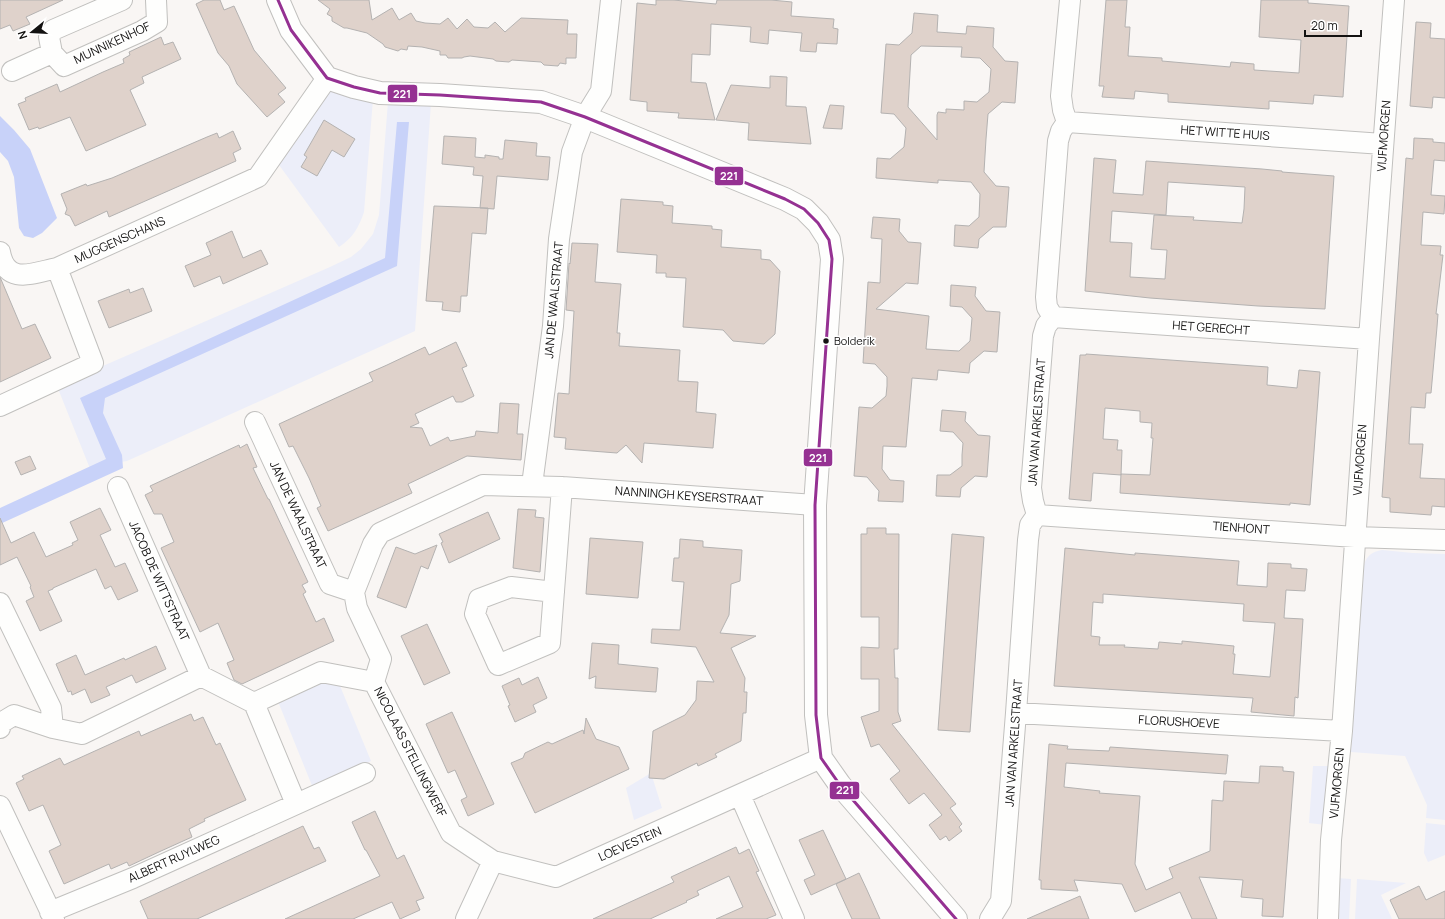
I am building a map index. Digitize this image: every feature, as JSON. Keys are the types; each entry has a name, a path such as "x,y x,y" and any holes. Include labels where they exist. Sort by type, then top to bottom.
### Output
{"street":[{"path":"12,71 52,52 49,37 53,30 122,0"},
{"name":"MUNNIKENHOF","path":"52,52 64,66 142,31 156,22 156,0"},
{"path":"278,0 291,30 327,78 354,87 380,93 440,95 541,102 586,117 785,199 804,209 818,223 829,240 832,258 815,505 816,715 821,758 840,785 956,919"},
{"name":"JAN DE WAALSTRAAT","path":"532,485 553,326 559,239 572,152 586,117 601,91 611,0"},
{"path":"1053,317 1048,307 1046,297 1058,141 1061,131 1067,122 1061,96 1070,0"},
{"name":"VIJFMORGEN","path":"1328,919 1331,840 1342,732 1394,0"},
{"name":"MUGGENSCHANS","path":"0,252 2,264 12,274 25,275 57,268 258,177 327,78"},
{"name":"HET WITTE HUIS","path":"1067,122 1383,144"},
{"path":"0,406 93,363 57,268"},
{"name":"HET GERECHT","path":"1053,317 1369,339"},
{"name":"JAN VAN ARKELSTRAAT","path":"990,919 1001,901 1028,540 1030,525 1037,515 1031,488 1043,336 1046,326 1053,317"},
{"name":"JAN DE WAALSTRAAT","path":"255,422 330,584 354,592"},
{"name":"NANNINGH KEYSERSTRAAT","path":"354,592 373,544 380,533 483,485 532,485 815,505"},
{"name":"JACOB DE WITTSTRAAT","path":"118,487 201,676"},
{"path":"554,592 511,587 479,599 475,614 498,665 550,643 554,592 562,487"},
{"name":"TIENHONT","path":"1037,515 1355,537 1445,540"},
{"path":"354,592 357,608 381,659 374,682"},
{"path":"0,603 51,708 53,728"},
{"name":"NICOLAAS STELLINGWERF","path":"254,703 321,672 374,682 451,832 493,861"},
{"path":"0,728 1,723 14,715 53,728 82,734 201,676 254,703 296,804"},
{"name":"FLORUSHOEVE","path":"1016,713 1342,732"},
{"name":"LOEVESTEIN","path":"493,861 556,877 821,758"},
{"name":"ALBERT RUYLWEG","path":"52,915 296,804 366,774"},
{"path":"740,795 790,918"},
{"path":"0,806 52,915"},
{"path":"466,919 493,861"}],"shaded area":[{"path":"341,88 373,99 364,212 355,232 339,247 279,165 322,97 329,92"},
{"path":"388,102 431,103 415,331 127,461 104,465 91,471 57,386 330,267 351,257 361,249 373,234 379,215"},
{"path":"1382,550 1445,554 1445,820 1426,818 1427,805 1405,756 1351,752 1364,565 1370,554"},
{"path":"324,679 338,681 371,761 313,788 277,699"},
{"path":"1313,766 1330,766 1326,825 1309,823"},
{"path":"651,773 662,808 634,820 626,788"},
{"path":"1426,823 1445,825 1445,855 1428,862 1424,853"},
{"path":"1337,878 1351,879 1349,919 1335,919"},
{"path":"1357,879 1406,883 1381,895 1392,919 1355,919"}],"water":[{"path":"0,116 30,149 57,218 42,233 33,238 24,236 19,228 14,177 8,161 0,152"},
{"path":"397,122 409,122 397,266 105,398 103,413 122,455 123,468 0,524 0,508 106,459 80,398 385,258"}],"building":[{"path":"0,0 63,0 26,17 30,24 13,31 10,25 0,29"},
{"path":"204,0 220,0 224,10 234,6 254,50 286,88 278,94 285,102 267,117 237,84 229,66 218,53 196,4"},
{"path":"318,0 369,0 372,20 392,8 399,20 411,13 416,21 425,23 440,24 448,18 457,29 467,19 474,27 488,28 495,22 505,32 521,18 568,20 567,34 577,34 576,58 566,58 566,64 560,63 558,66 544,65 541,62 512,60 509,62 496,61 493,59 470,56 462,58 448,58 446,55 440,55 440,51 422,47 408,46 407,50 401,49 398,51 385,47 367,33 344,28 332,21 332,17 327,14 330,9"},
{"path":"656,0 716,4 717,0 771,0 792,2 791,16 834,19 833,28 838,29 837,44 817,43 816,52 800,51 802,33 769,30 768,44 750,42 751,27 711,24 710,55 692,54 691,82 706,83 715,120 678,118 679,113 647,111 647,102 630,100 637,3 656,5"},
{"path":"1106,0 1127,0 1125,27 1130,27 1128,56 1162,58 1162,61 1230,67 1231,62 1254,64 1254,70 1299,73 1301,40 1259,37 1261,0 1308,0 1308,3 1349,6 1343,97 1314,95 1313,104 1269,101 1269,109 1168,102 1168,94 1135,91 1134,99 1102,97 1104,86 1099,86"},
{"path":"914,13 938,15 937,32 966,34 967,26 994,28 993,47 1005,61 1018,62 1015,103 1002,102 988,114 986,139 984,172 996,186 1009,187 1006,227 993,227 979,239 978,248 954,246 955,225 969,226 979,217 980,194 971,182 938,180 938,183 876,178 877,158 890,159 904,147 906,128 894,114 881,113 886,44 899,45 912,33","holes":["921,46 962,47 961,57 980,58 991,69 989,92 977,102 964,101 964,110 946,109 946,113 938,112 937,140 908,107 911,55"]},
{"path":"1416,22 1431,23 1430,38 1445,39 1445,98 1433,97 1432,108 1410,106"},
{"path":"161,37 164,45 173,42 181,59 142,77 144,83 130,90 146,125 86,151 70,117 39,129 38,127 29,130 18,104 26,101 25,98 57,84 60,92 124,63 123,59 130,55 129,52"},
{"path":"770,76 787,77 786,106 806,107 811,144 748,140 749,123 716,120 731,85 770,88"},
{"path":"830,105 844,106 842,129 823,128"},
{"path":"324,120 355,139 344,157 332,150 317,176 301,167 307,157 304,155"},
{"path":"233,131 241,149 233,153 236,161 109,217 107,211 75,226 70,216 65,214 67,209 61,194 86,184 87,186 112,178 217,133 219,138"},
{"path":"444,136 476,138 475,157 485,158 485,155 503,159 505,140 537,143 536,156 550,157 548,180 497,176 494,209 480,208 483,176 473,175 474,167 442,164"},
{"path":"1414,138 1433,139 1433,142 1445,143 1445,161 1434,160 1431,195 1445,196 1444,214 1423,212 1421,245 1441,246 1440,255 1443,255 1436,314 1438,314 1431,393 1426,393 1425,408 1411,407 1409,444 1423,444 1420,478 1445,479 1445,507 1432,506 1431,515 1390,512 1390,498 1382,497 1406,158 1413,159"},
{"path":"1094,158 1116,160 1113,193 1143,195 1146,161 1262,169 1334,176 1325,309 1258,306 1150,298 1085,291","holes":["1168,182 1245,187 1242,223 1193,220 1194,217 1154,215 1151,249 1167,250 1165,279 1130,277 1132,243 1110,242 1112,211 1166,215"]},
{"path":"621,199 663,202 663,205 673,206 672,223 712,226 712,229 722,230 721,247 761,250 761,259 770,260 780,271 775,334 764,344 733,341 723,330 683,327 686,278 666,277 666,273 656,273 657,255 617,252"},
{"path":"434,206 488,208 486,234 472,233 467,296 461,296 460,312 442,310 443,302 426,301"},
{"path":"873,217 900,219 899,231 908,242 921,243 918,284 906,283 876,309 929,316 926,349 959,351 970,341 972,318 962,307 950,306 951,285 976,287 975,296 986,311 1000,312 997,352 984,351 970,363 969,373 938,370 937,380 912,378 906,447 883,446 882,469 890,480 904,481 903,502 878,501 879,491 867,477 854,476 859,407 872,408 886,396 887,386 887,377 875,364 863,363 868,282 880,283 882,239 871,238"},
{"path":"232,231 243,258 261,250 268,264 223,284 220,276 194,287 185,266 211,255 206,243"},
{"path":"572,243 598,244 595,282 621,284 617,333 620,333 619,346 680,350 678,381 698,382 696,412 716,414 713,448 644,443 642,463 626,445 617,453 565,449 566,438 554,437 558,393 569,394 574,311 566,310 569,263 570,264"},
{"path":"0,277 22,329 35,324 51,358 0,382"},
{"path":"143,288 152,311 109,328 98,301 129,289 130,293"},
{"path":"456,342 467,366 462,368 474,396 462,402 456,402 453,396 415,414 419,423 410,427 422,428 430,446 448,437 450,441 475,436 476,431 498,433 500,403 519,404 517,434 523,434 521,460 467,456 408,484 412,493 328,531 317,508 321,506 309,478 293,446 289,447 279,424 373,381 369,373 425,347 429,355"},
{"path":"1086,354 1268,367 1267,385 1297,388 1299,370 1320,372 1310,505 1290,503 1290,505 1120,493 1121,475 1093,473 1091,501 1069,499 1080,355","holes":["1105,408 1140,411 1140,422 1152,423 1151,438 1153,438 1150,475 1121,474 1122,450 1117,450 1118,440 1103,439"]},
{"path":"942,410 966,412 965,421 978,435 990,436 987,477 975,476 961,488 960,497 936,496 937,475 950,475 962,466 963,443 953,432 940,431"},
{"path":"247,444 257,467 253,468 308,582 302,585 306,592 303,594 316,622 324,618 334,641 242,684 234,680 227,663 234,660 218,623 200,632 161,548 174,542 162,514 154,514 145,495 153,491 150,486 239,445 240,448"},
{"path":"30,456 36,469 21,475 15,462"},
{"path":"100,508 111,530 100,535 115,567 125,563 138,591 118,600 111,586 105,589 96,569 48,591 62,621 40,631 26,601 34,597 30,587 31,586 17,557 0,565 0,518 11,543 34,532 46,557 73,545 72,543 78,540 70,522"},
{"path":"518,509 536,510 535,517 544,518 540,572 513,568"},
{"path":"488,512 500,539 449,563 439,534"},
{"path":"867,528 886,528 886,534 899,534 898,649 894,649 895,678 898,678 898,712 901,721 892,724 956,804 950,808 962,824 959,827 962,831 949,841 946,836 940,840 929,825 942,815 924,793 909,804 890,779 900,771 879,744 871,747 861,717 879,711 879,679 861,679 861,647 879,648 879,617 861,617 861,534 867,534"},
{"path":"952,534 984,537 970,732 938,730"},
{"path":"590,538 643,542 638,598 586,594"},
{"path":"680,539 703,541 703,547 742,550 740,581 731,584 729,615 720,633 756,636 731,648 745,678 744,692 747,692 746,713 743,713 741,741 715,754 717,757 698,766 697,763 664,779 649,778 653,731 685,715 696,700 697,681 714,682 696,647 651,643 652,629 680,630 684,582 672,581 674,558 679,558"},
{"path":"437,545 428,569 421,566 406,608 377,597 396,547 415,554"},
{"path":"1065,548 1135,555 1135,553 1239,561 1237,585 1267,587 1268,563 1291,564 1291,568 1307,569 1305,591 1286,590 1284,618 1303,619 1298,698 1295,697 1294,716 1251,712 1253,698 1054,686","holes":["1103,594 1244,604 1243,621 1275,623 1270,677 1233,674 1235,654 1233,654 1234,646 1182,641 1182,644 1159,642 1158,649 1124,647 1125,645 1099,645 1100,637 1091,636 1093,602 1103,603"]},
{"path":"427,624 450,673 424,685 401,636"},
{"path":"592,643 619,645 618,664 658,668 656,692 595,688 596,676 589,679"},
{"path":"156,646 166,669 136,683 132,675 106,687 110,695 91,703 85,689 72,695 71,691 68,692 56,664 76,655 85,675 124,658 125,660"},
{"path":"538,677 547,698 533,705 536,712 515,722 502,686 519,678 522,685"},
{"path":"452,712 494,804 468,816 461,800 467,797 455,770 448,773 426,724"},
{"path":"191,714 194,721 203,717 216,745 220,743 246,800 204,819 205,821 189,829 192,837 129,866 127,862 111,869 109,864 64,884 49,851 61,845 43,805 29,811 16,783 24,779 22,776 60,758 64,765 139,731 141,736"},
{"path":"586,718 596,739 619,747 629,769 535,813 511,763 523,758 525,753 548,742 552,744 583,730 584,734"},
{"path":"1049,744 1068,746 1067,749 1109,751 1110,747 1228,755 1226,774 1066,763 1064,787 1100,791 1099,793 1140,796 1135,864 1146,890 1173,878 1169,868 1210,851 1212,800 1223,801 1224,781 1259,783 1260,766 1283,767 1283,771 1294,772 1283,917 1262,916 1263,899 1241,897 1243,880 1199,877 1217,919 1192,919 1180,892 1135,912 1122,884 1074,880 1078,891 1041,889 1041,880 1039,880"},
{"path":"375,811 397,859 404,855 424,898 416,901 420,910 400,919 392,902 353,919 285,919 380,876 365,850 352,822"},
{"path":"303,826 314,849 319,847 326,861 197,919 148,919 140,901"},
{"path":"823,830 846,879 811,895 804,880 815,875 799,840"},
{"path":"736,847 739,854 749,849 759,871 756,872 776,915 766,919 716,919 743,907 729,876 697,891 699,895 686,901 687,902 650,919 593,919 674,882 671,877"},
{"path":"859,873 880,919 852,919 836,884"},
{"path":"1419,886 1426,900 1445,891 1445,919 1399,919 1390,900"},
{"path":"1080,896 1089,919 1027,919"}],"transit line":[{"name":"221","path":"278,0 291,30 327,78 354,87 380,93 440,95 541,102 585,117 785,199 804,209 818,223 829,240 832,259 815,505 816,715 821,758 840,785 956,919"}],"place":[{"name":"Bolderik","path":"826,341"}]}
